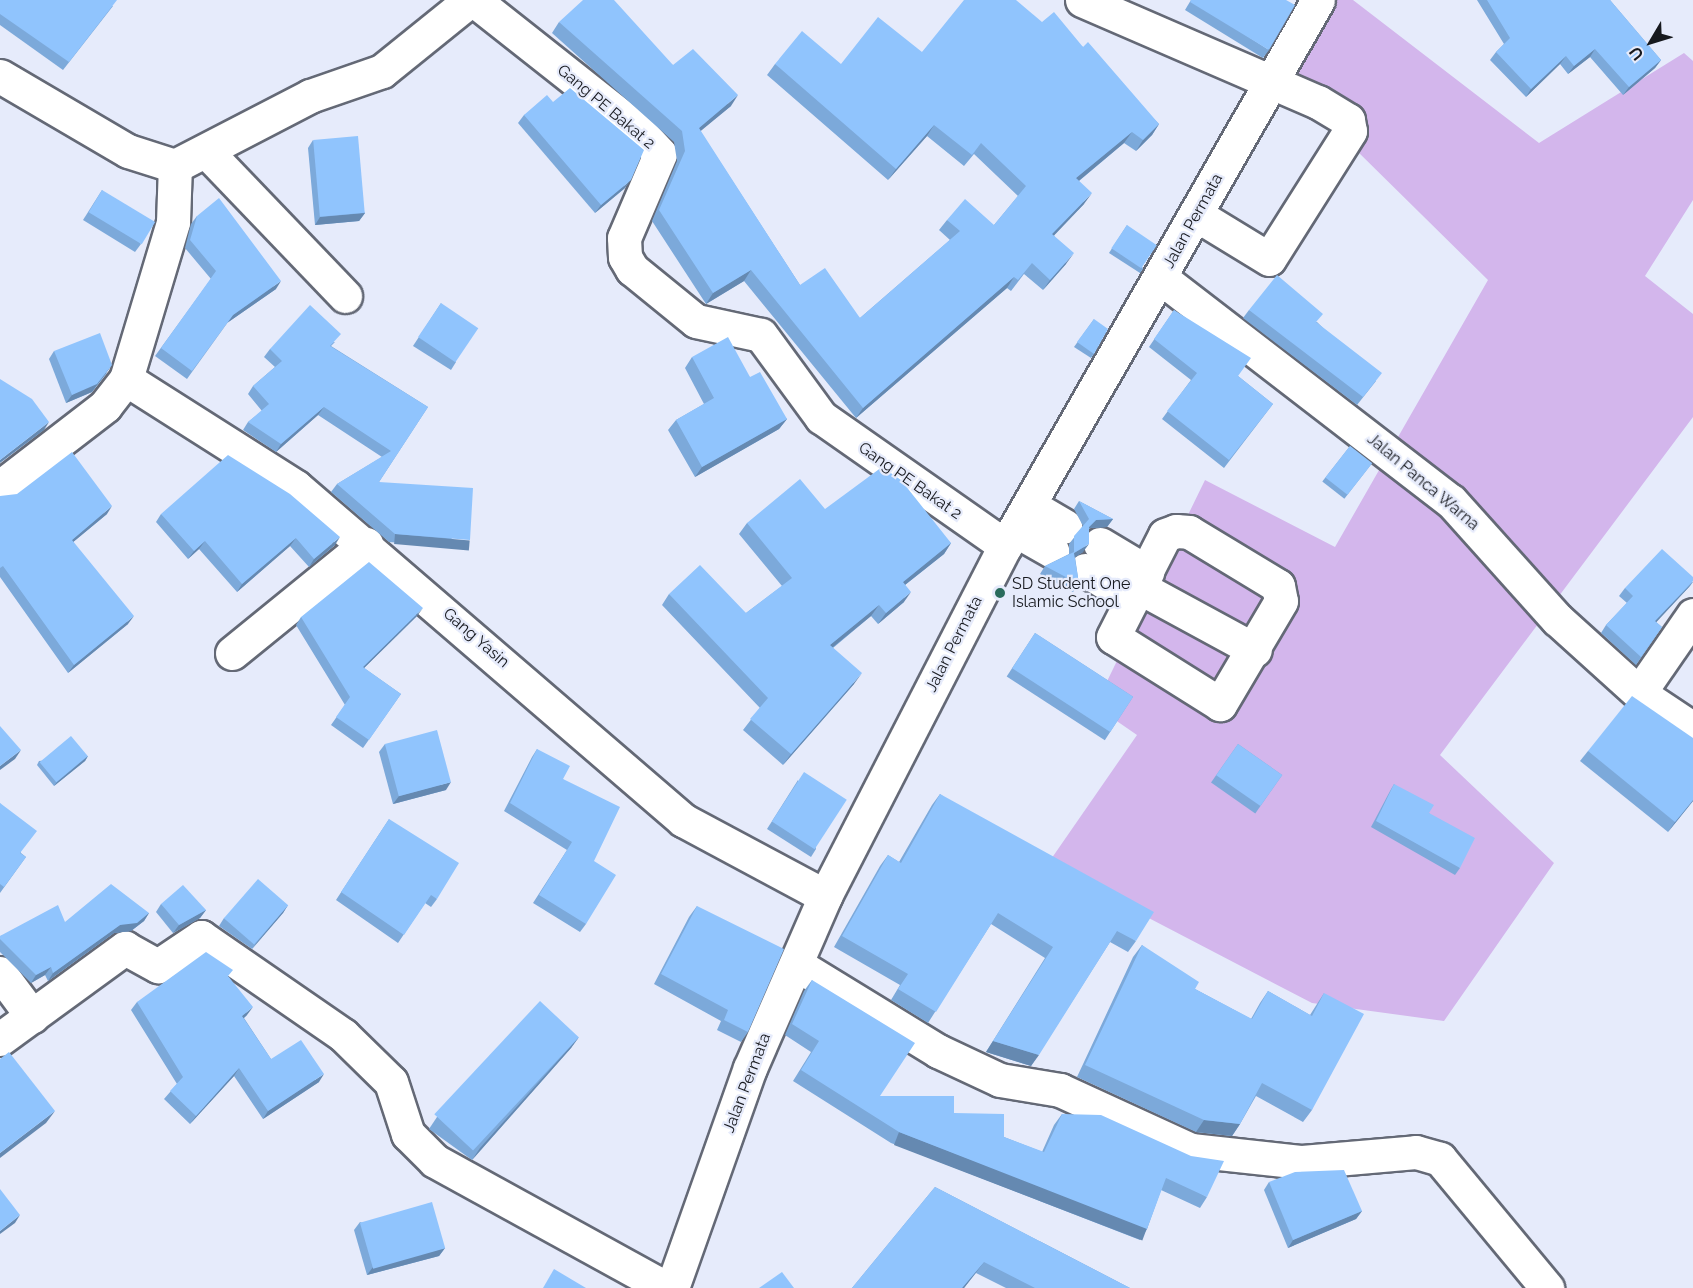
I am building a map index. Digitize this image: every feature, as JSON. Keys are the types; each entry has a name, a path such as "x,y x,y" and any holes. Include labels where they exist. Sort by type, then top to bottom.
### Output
{"street":[{"path":"0,75 128,151 175,166 208,153 310,96 382,71 472,0"},
{"name":"Gang PE Bakat 2","path":"472,0 636,128 660,154 624,238 625,257 632,269 696,321 760,335 821,417 1016,527"},
{"path":"1082,0 1268,84 1318,102 1348,120 1350,130 1269,258 1197,215"},
{"name":"Jalan Permata","path":"672,1288 750,1068 825,896 1016,527 1161,278 1268,84 1318,0"},
{"path":"208,153 345,296"},
{"path":"0,487 105,406 126,379 173,222 175,166"},
{"name":"Jalan Panca Warna","path":"1161,278 1451,501 1557,619 1639,693 1693,729"},
{"name":"Gang Yasin","path":"126,379 236,444 366,544 670,811 825,896"},
{"path":"1016,527 1058,538"},
{"path":"1176,531 1189,532 1267,577 1278,586 1281,601 1255,650 1224,700 1214,704 1113,637 1138,585 1165,535 1176,531"},
{"path":"232,653 366,544"},
{"path":"1092,557 1255,650"},
{"path":"1639,693 1693,615"},
{"path":"0,1039 125,948 158,966 201,937 343,1035 391,1082 408,1134 435,1161 666,1288"},
{"path":"796,964 938,1052 1000,1080 1060,1090 1191,1150 1302,1162 1416,1152 1440,1159 1547,1288"},
{"path":"0,973 32,1016"}],"shaded area":[{"path":"1332,0 1353,0 1539,143 1684,53 1693,61 1693,200 1645,276 1693,314 1693,417 1440,755 1554,863 1444,1021 1312,1003 1047,865 1137,735 1095,706 1205,480 1335,547 1488,280 1287,82"}],"building":[{"path":"0,0 117,0 69,62 0,14"},
{"path":"583,0 614,0 673,65 693,49 738,95 699,128 800,285 825,268 860,318 960,231 947,220 965,199 994,225 1026,186 981,143 972,155 934,125 896,169 775,64 802,31 841,64 878,17 922,52 964,0 1016,0 1042,22 1054,12 1083,47 1088,42 1159,124 1143,140 1132,132 1076,178 1092,193 1052,234 1074,253 1050,280 1032,263 1018,280 1014,277 863,408 751,270 713,293 659,210 685,151 682,131 559,22"},
{"path":"1191,0 1286,0 1295,5 1269,50 1190,2"},
{"path":"1487,0 1610,0 1661,60 1629,87 1595,49 1574,66 1566,56 1531,89 1496,52 1510,38"},
{"path":"570,88 644,150 631,180 601,205 524,115 547,95 553,102"},
{"path":"358,136 365,213 320,217 313,140"},
{"path":"102,190 155,222 142,244 89,212"},
{"path":"219,198 281,281 233,315 192,371 161,348 216,271 190,240 197,216"},
{"path":"1127,225 1157,245 1141,268 1111,248"},
{"path":"1277,275 1323,314 1316,322 1382,373 1363,397 1249,310"},
{"path":"441,303 478,328 455,362 418,337"},
{"path":"310,305 341,334 330,346 428,407 379,482 473,488 470,540 395,534 337,484 391,451 324,407 281,444 248,422 269,404 253,386 282,361 270,349"},
{"path":"1174,310 1251,358 1238,376 1273,404 1229,460 1167,411 1197,373 1154,339"},
{"path":"1094,319 1108,329 1094,354 1077,342"},
{"path":"100,333 112,365 97,384 72,395 54,351"},
{"path":"728,337 750,377 760,372 787,419 702,467 676,420 714,398 692,357"},
{"path":"0,379 32,399 49,422 0,460"},
{"path":"1350,446 1372,463 1347,495 1325,478"},
{"path":"72,452 112,506 72,540 134,616 74,665 3,566 0,568 0,496 17,494"},
{"path":"228,455 290,494 340,537 314,559 296,538 242,584 205,541 194,551 161,514"},
{"path":"882,467 901,480 951,543 903,582 911,592 886,613 879,605 830,645 862,673 791,754 750,719 768,698 669,594 700,565 746,613 792,578 747,523 800,479 825,509"},
{"path":"1079,501 1113,519 1096,520 1089,527 1089,544 1074,553 1079,584 1045,566 1074,552 1074,536 1089,519"},
{"path":"1662,549 1693,577 1693,581 1655,621 1662,627 1641,657 1606,625 1633,596 1625,588"},
{"path":"369,562 423,608 363,667 401,694 369,740 336,717 350,697 301,617"},
{"path":"1035,633 1133,697 1110,732 1012,668"},
{"path":"1632,696 1693,738 1693,800 1675,822 1588,751"},
{"path":"0,726 21,750 0,766"},
{"path":"437,730 451,782 399,796 385,744"},
{"path":"71,736 88,756 56,782 40,762"},
{"path":"1238,744 1282,775 1260,806 1216,775"},
{"path":"537,749 570,766 563,779 620,807 594,861 616,875 586,924 539,895 572,842 510,803"},
{"path":"804,772 847,800 815,849 772,821"},
{"path":"1394,784 1434,805 1429,813 1475,838 1460,868 1376,821"},
{"path":"940,794 1154,912 1136,941 1117,931 1039,1055 993,1041 1053,947 998,913 936,1012 898,989 908,974 842,936 888,855 901,863"},
{"path":"0,803 37,831 20,853 26,857 4,887 0,884"},
{"path":"389,819 459,863 437,899 431,895 404,935 341,892"},
{"path":"258,879 288,905 254,944 224,918"},
{"path":"111,884 149,913 137,923 120,925 53,973 51,967 36,975 0,939 0,936 58,905 65,922"},
{"path":"183,885 206,910 179,925 161,904"},
{"path":"697,906 784,949 748,1032 724,1020 728,1010 661,974"},
{"path":"1142,945 1199,982 1195,989 1252,1019 1268,991 1312,1016 1324,993 1364,1014 1312,1110 1262,1083 1240,1124 1204,1120 1085,1065"},
{"path":"206,952 233,970 228,976 253,1007 242,1016 271,1059 301,1040 324,1074 268,1111 239,1068 196,1116 170,1091 183,1077 137,1002"},
{"path":"812,980 915,1043 880,1096 954,1096 954,1113 1004,1114 1004,1137 1044,1152 1062,1114 1101,1115 1191,1156 1224,1161 1207,1197 1166,1178 1147,1229 899,1132 801,1070 819,1041 792,1024"},
{"path":"540,1001 579,1037 473,1151 434,1114"},
{"path":"9,1052 55,1111 0,1153 0,1059"},
{"path":"1344,1170 1362,1211 1293,1240 1269,1182 1295,1172"},
{"path":"935,1187 1130,1288 1035,1288 984,1262 962,1288 852,1288"},
{"path":"0,1189 20,1215 0,1231"},
{"path":"432,1202 445,1248 373,1269 360,1223"},
{"path":"554,1269 586,1288 543,1288"},
{"path":"782,1272 794,1288 759,1288"}],"place":[{"name":"SD Student One Islamic School","path":"1000,593"}]}
